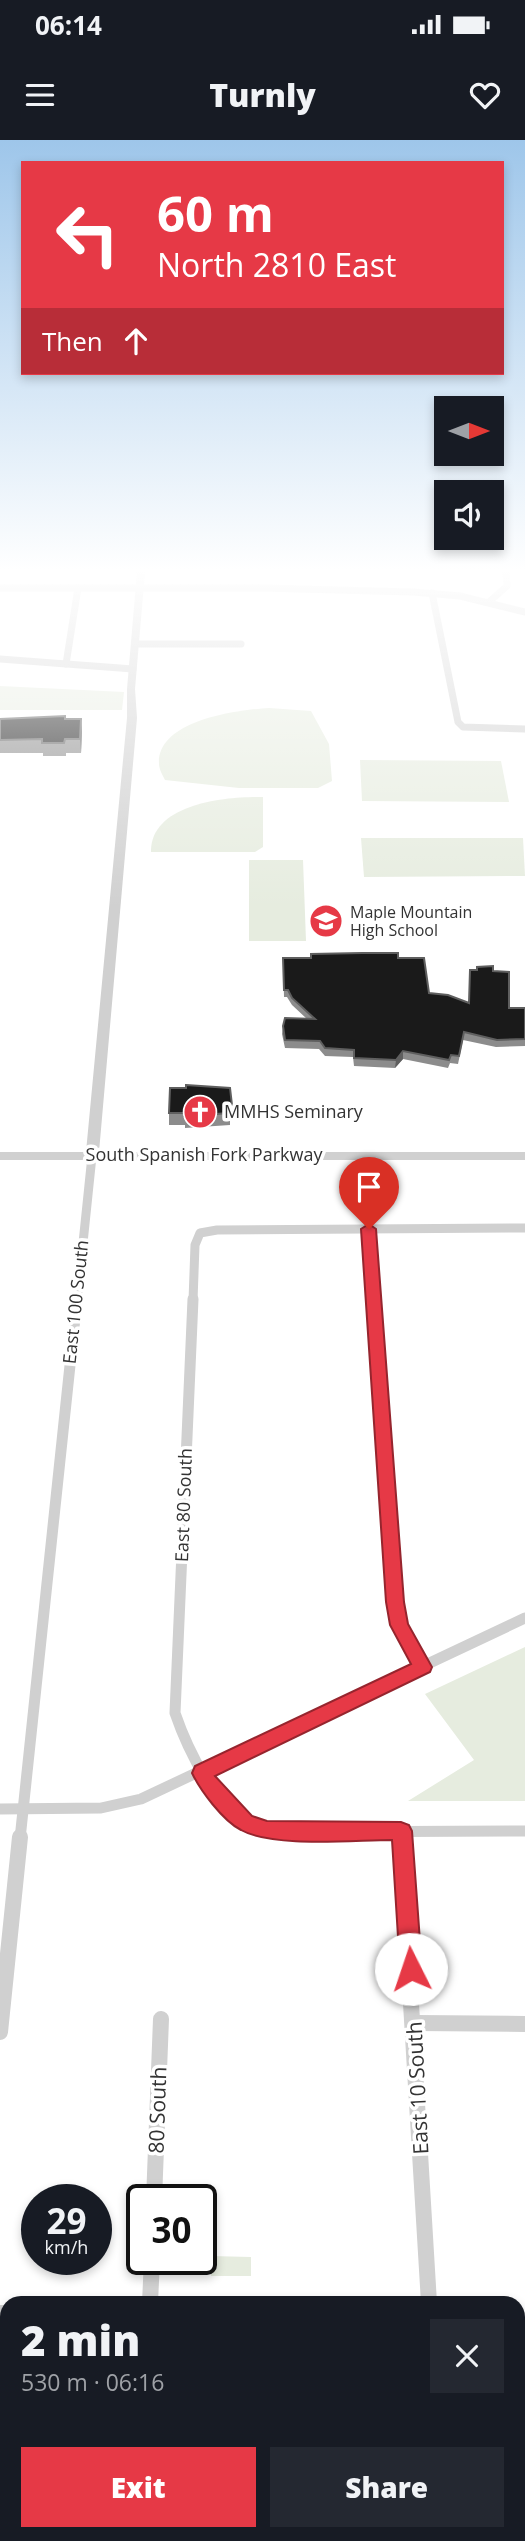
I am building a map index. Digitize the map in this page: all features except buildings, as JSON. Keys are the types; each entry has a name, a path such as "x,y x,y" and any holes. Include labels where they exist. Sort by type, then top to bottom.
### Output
{"street":[{"name":"East 100 South","path":"0,2032 92,1156 132,718 133,684"},
{"path":"450,684 458,722 463,727 525,729"},
{"name":"South Spanish Fork Parkway","path":"0,1156 525,1156"},
{"path":"423,1667 399,1625 395,1602 369,1229 525,1228"},
{"name":"East 80 South","path":"369,1229 217,1230 200,1233 195,1245 175,1713 185,1741 202,1773 214,1791 246,1823 267,1830 294,1832 525,1831"},
{"path":"0,1809 116,1806 141,1799 202,1773 525,1618"},
{"name":"East 10 South","path":"401,1831 415,2023 429,2296"},
{"name":"80 South","path":"155,2184 162,2020"},
{"path":"415,2023 525,2024"},
{"path":"150,2296 151,2275"}],"shaded area":[{"path":"0,686 124,692 122,710 0,710"},
{"path":"269,708 311,711 329,744 332,781 318,788 239,788 165,780 159,764 162,749 171,737 185,727 220,715"},
{"path":"360,760 501,761 509,802 362,801"},
{"path":"263,797 263,847 255,852 151,852 154,836 163,823 177,813 212,801"},
{"path":"361,838 523,838 525,876 364,877"},
{"path":"249,860 303,860 306,941 249,941"},
{"path":"525,1647 525,1801 408,1801 474,1760 425,1694"},
{"path":"217,2256 251,2257 251,2276 211,2276 217,2275"}],"place":[{"name":"Maple Mountain High School","path":"326,921"},
{"name":"MMHS Seminary","path":"200,1112"}],"route":[{"path":"369,1229 395,1602 399,1625 423,1667 202,1773 214,1791 246,1823 267,1830 401,1831 411,1969"}]}
